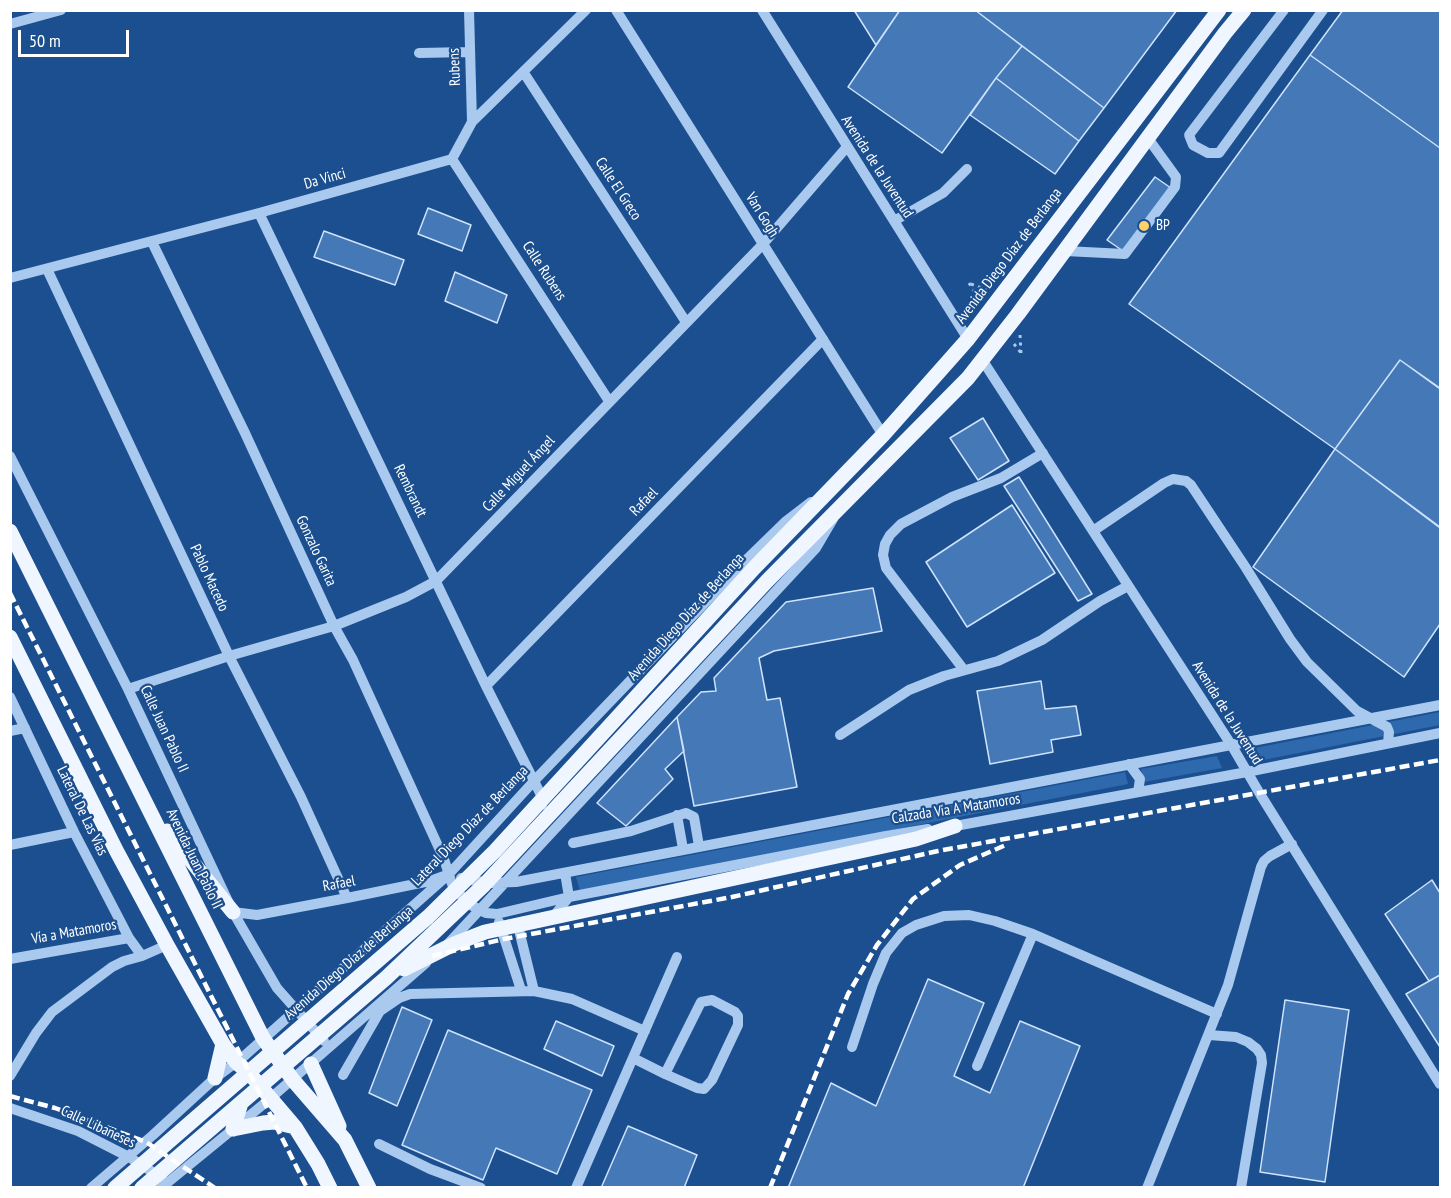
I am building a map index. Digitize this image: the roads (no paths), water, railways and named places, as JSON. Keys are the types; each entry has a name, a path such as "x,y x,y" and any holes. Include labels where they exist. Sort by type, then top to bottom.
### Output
{"main road":[{"name":"Avenida Diego Díaz de Berlanga","path":"115,1188 260,1065 447,900 495,851 755,567 883,435 968,339 1219,10"},
{"path":"141,1188 386,978 509,860 767,581 983,361 1065,251 1230,18 1244,10"},
{"name":"Avenida Juan Pablo II","path":"10,531 264,1038 293,1080 345,1140 369,1188"},
{"path":"10,637 116,850 224,1044 236,1062 250,1074 295,1127 330,1188"},
{"path":"156,821 174,837 202,877 233,912"},
{"path":"386,978 454,944 485,932 929,836 956,826"},
{"path":"264,1038 233,1129 274,1122 295,1127"},
{"path":"215,1078 224,1044"},
{"path":"311,1064 345,1140"}],"street":[{"path":"10,24 61,10"},
{"name":"Rubens","path":"469,10 472,122"},
{"path":"452,159 472,122 586,10"},
{"name":"Van Gogh","path":"616,10 883,435"},
{"name":"Avenida de la Juventud","path":"762,10 846,148 968,339"},
{"path":"1284,10 1189,135 1194,145 1208,153 1219,153 1323,10"},
{"path":"419,53 469,52"},
{"name":"Calle El Greco","path":"524,73 686,322"},
{"path":"1065,251 1125,254 1175,187 1176,177 1147,137"},
{"name":"Calle Miguel Ángel","path":"128,689 229,656 334,626 406,597 436,581 763,244 846,148"},
{"name":"Da Vinci","path":"10,278 152,242 452,159"},
{"name":"Calle Rubens","path":"452,159 609,401"},
{"path":"894,221 943,193 966,169"},
{"name":"Rembrandt","path":"259,213 486,686 542,797 542,805 518,831"},
{"name":"Gonzalo Garita","path":"152,242 245,433 334,626 353,660 452,884 461,897 478,910"},
{"name":"Pablo Macedo","path":"47,269 229,656 301,797 347,898"},
{"name":"Rafael","path":"486,686 823,339"},
{"name":"Avenida de la Juventud","path":"983,361 1232,746 1440,1084"},
{"path":"964,670 886,568 885,544 901,524 952,497 1000,477 1043,453"},
{"name":"Calle Juan Pablo II","path":"10,456 128,689 233,912 277,988 330,1047"},
{"path":"1093,531 1164,483 1173,479 1186,481 1191,485 1307,662 1357,711 1387,727 1388,743"},
{"name":"Lateral Diego Díaz de Berlanga","path":"94,1184 297,1010 449,874 534,781 747,559 799,511 827,493"},
{"path":"165,1185 293,1080 378,1003 440,952 816,548 838,509"},
{"path":"840,735 909,690 964,670 998,661 1042,640 1100,601 1128,586"},
{"name":"Lateral De Las Vías","path":"10,697 74,832 129,938"},
{"name":"Calzada Vía A Matamoros","path":"449,874 467,881 504,883 565,873 1440,705"},
{"path":"10,731 25,728"},
{"name":"Calzada Vía A Matamoros","path":"478,910 497,914 569,897 886,836 956,826 1440,733"},
{"path":"1129,764 1140,779 1138,792"},
{"path":"573,843 631,831 689,813 694,817 699,846"},
{"path":"677,815 683,849"},
{"path":"497,824 500,837 505,844 518,851 534,852"},
{"path":"10,844 74,832"},
{"path":"1147,1188 1228,985 1261,867 1270,856 1292,844"},
{"path":"502,933 544,923 559,911 569,897 565,873"},
{"name":"Rafael","path":"233,912 257,915 430,881 449,874"},
{"path":"467,881 478,893 478,910"},
{"path":"497,914 521,990"},
{"path":"852,1047 886,953 902,933 916,925 944,916 969,915 1033,934 1217,1014"},
{"path":"399,919 415,935 440,952"},
{"path":"519,930 534,991"},
{"path":"977,1066 1033,934"},
{"name":"Vía a Matamoros","path":"10,958 129,938 141,956"},
{"path":"10,1076 36,1033 52,1012 112,968 167,945"},
{"path":"300,1034 395,950"},
{"path":"576,1188 677,957"},
{"path":"346,966 378,1003"},
{"path":"344,1075 380,1011 399,998 421,993 534,991 572,999 645,1031"},
{"path":"633,1058 665,1074 697,1088 704,1089 709,1086 738,1025 738,1016 735,1012 712,1000 701,1002 665,1074"},
{"path":"1209,1035 1236,1037 1248,1042 1261,1055 1262,1063 1241,1188"},
{"name":"Calle Libaneses","path":"10,1108 78,1131 129,1156 165,1185"},
{"path":"379,1144 430,1169 481,1188"},
{"path":"94,1184 111,1174 124,1172 133,1176 141,1188"}],"railway":[{"path":"10,593 307,1188"},
{"path":"432,956 504,939 732,897 938,851 1440,760"},
{"path":"770,1188 848,994 877,945 913,899 960,865 1008,844"},
{"path":"10,1096 55,1108 146,1142 215,1188"}],"place":[{"name":"BP","path":"1144,226"}]}
